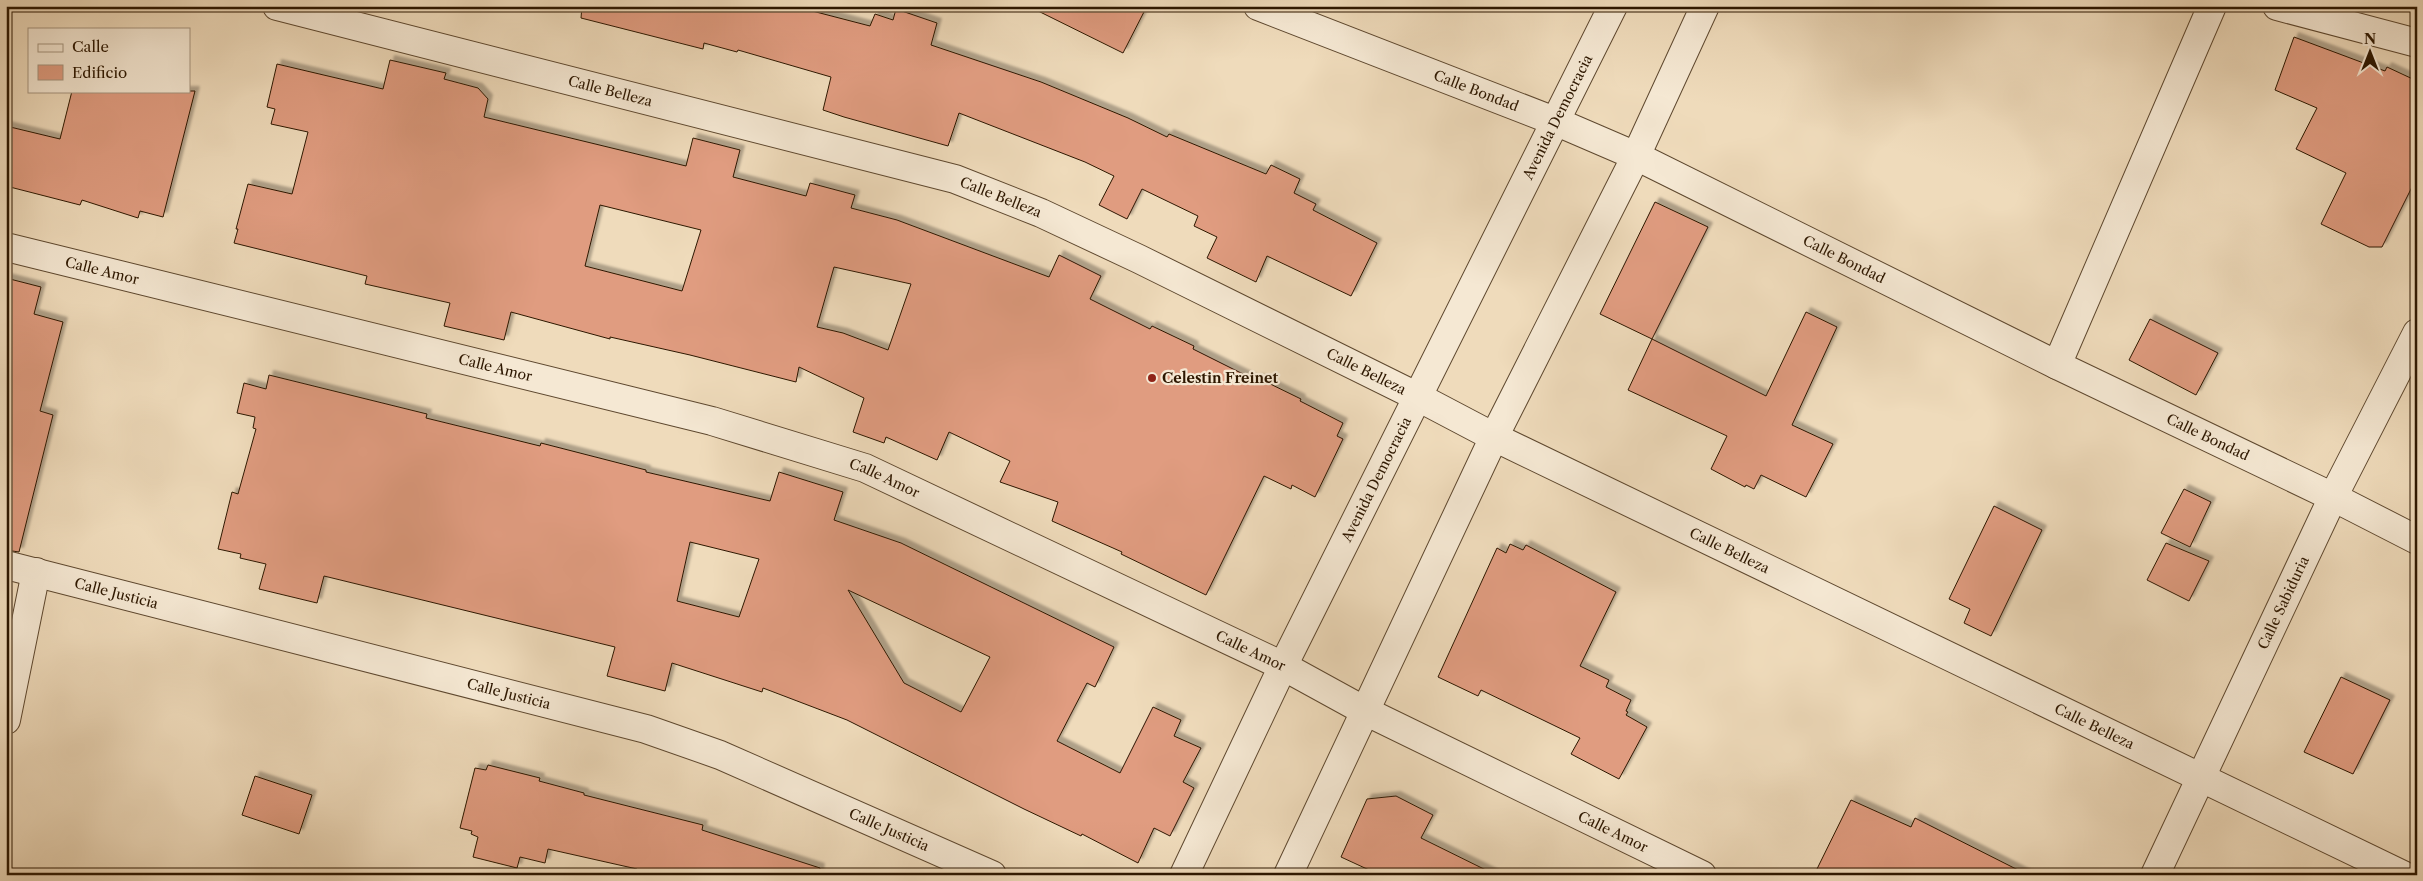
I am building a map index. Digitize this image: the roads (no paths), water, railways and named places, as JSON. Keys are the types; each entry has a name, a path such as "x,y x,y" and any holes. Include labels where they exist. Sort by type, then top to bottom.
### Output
{"street":[{"name":"Calle Belleza","path":"277,6 955,179 1041,213 1418,396 1494,437 2403,875"},
{"name":"Calle Bondad","path":"1258,6 1557,122 1636,156 2057,365 2333,497 2417,540"},
{"name":"Avenida Democracia","path":"1184,875 1283,666 1557,122 1613,6"},
{"path":"1288,875 1494,437 1636,156 1705,6"},
{"path":"2057,365 2212,6"},
{"path":"2276,6 2417,43"},
{"name":"Calle Amor","path":"6,247 712,421 866,468 1283,666 1366,711 1702,875"},
{"name":"Calle Sabiduria","path":"2155,875 2333,497 2417,333"},
{"name":"Calle Justicia","path":"6,564 646,729 720,755 992,875"},
{"path":"6,720 36,572"}],"place":[{"name":"Celestin Freinet","path":"1152,378"}]}
